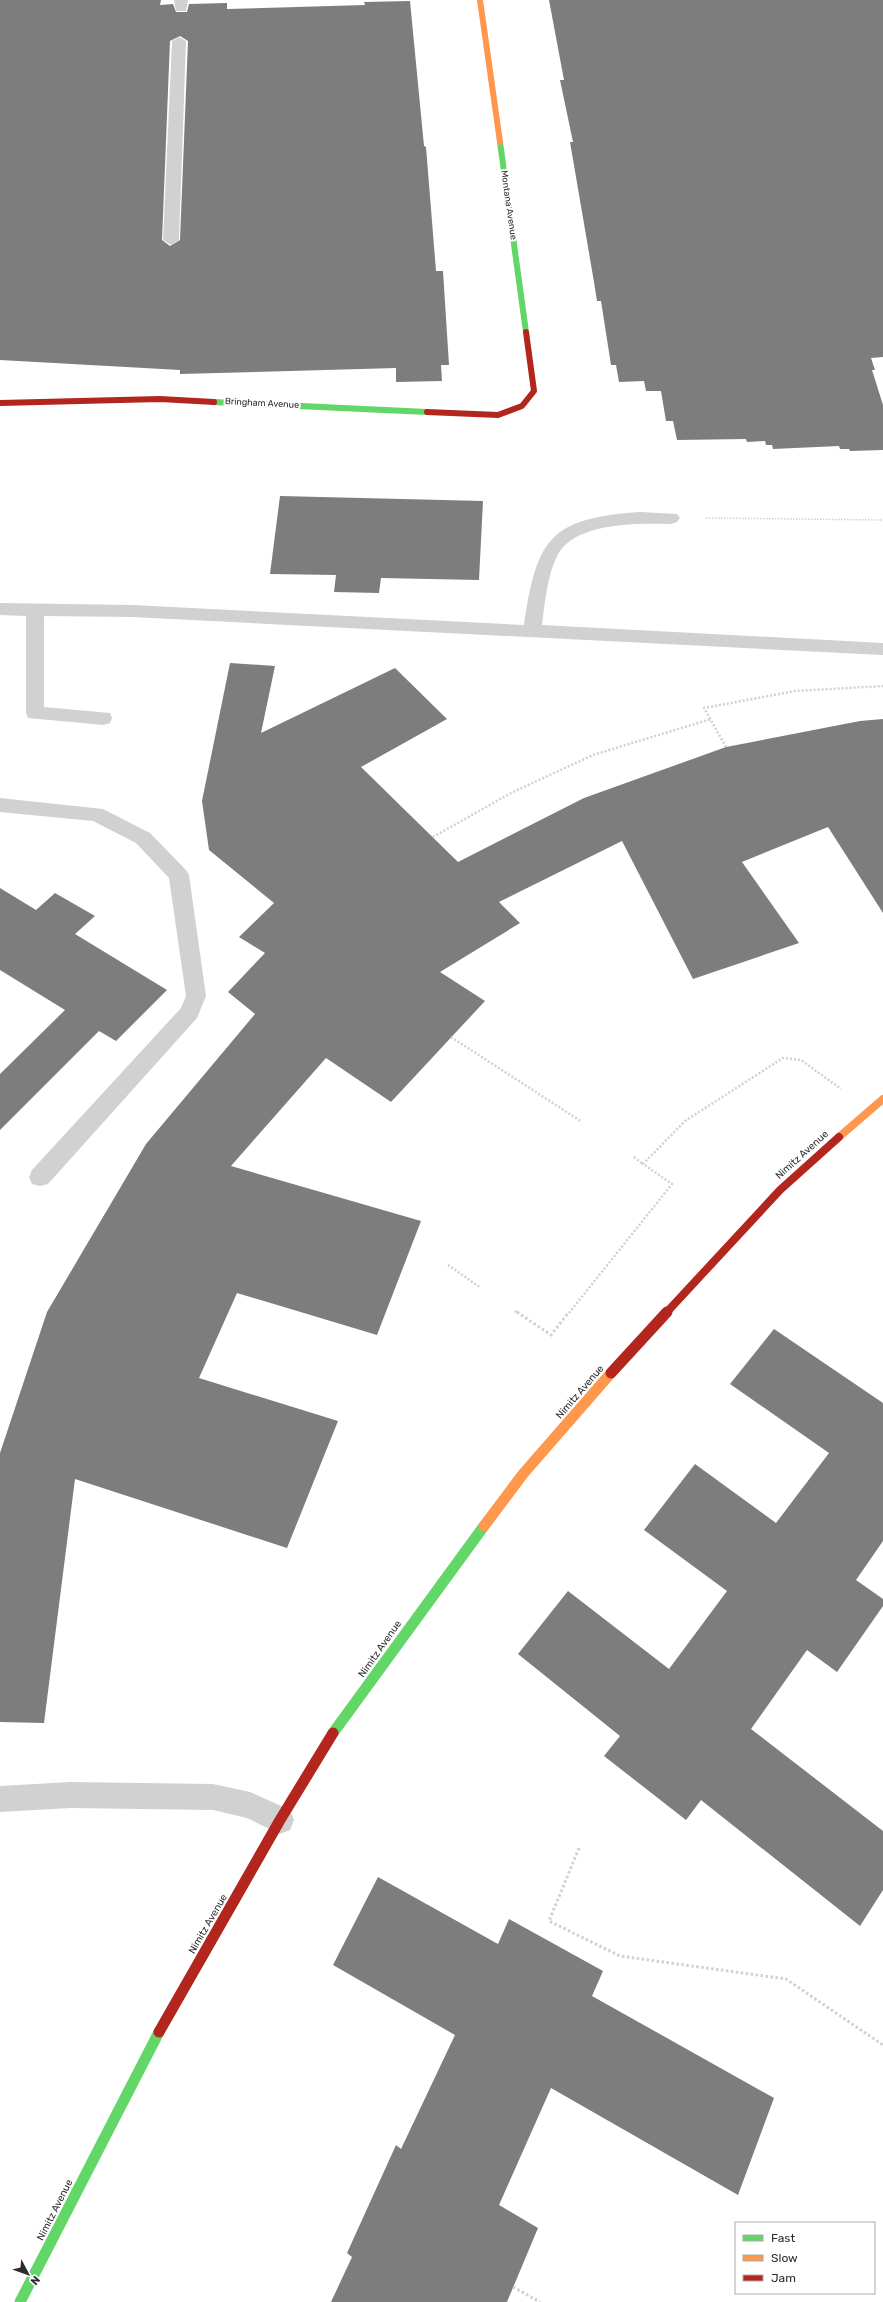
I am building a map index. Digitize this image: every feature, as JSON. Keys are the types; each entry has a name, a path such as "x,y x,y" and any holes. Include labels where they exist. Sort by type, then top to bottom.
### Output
{"street":[{"name":"Montana Avenue","path":"480,0 534,391 522,406"},
{"name":"Bringham Avenue","path":"0,403 160,399 498,415 522,406"},
{"name":"Nimitz Avenue","path":"20,2302 151,2046 280,1820 328,1741 415,1619 523,1474 641,1339 780,1190 883,1099"}],"lane":[{"path":"171,240 179,41"},
{"path":"532,632 540,586 551,550 562,537 585,527 634,518 672,518"},
{"path":"0,609 132,611 883,649"},
{"path":"35,610 35,713 103,718"},
{"path":"0,805 96,814 143,838 179,875 196,996 190,1012 40,1177"},
{"path":"0,1799 70,1795 213,1797 250,1805 280,1820"}],"path":[{"path":"672,518 883,520"},
{"path":"726,747 704,708 795,691 883,686"},
{"path":"433,838 511,793 593,755 711,719"},
{"path":"451,1037 582,1122"},
{"path":"643,1164 685,1120 783,1058 801,1060 842,1090"},
{"path":"515,1311 551,1335 672,1184 634,1157"},
{"path":"448,1265 481,1288"},
{"path":"579,1848 549,1921 620,1956 786,1978 883,2046"},
{"path":"513,2287 540,2302"}],"building":[{"path":"0,0 161,0 160,5 173,4 176,12 187,12 189,4 227,3 227,9 365,5 364,2 410,1 424,146 426,147 436,271 443,271 449,365 441,365 442,381 396,382 396,368 180,374 180,370 0,360","holes":["180,36 188,41 180,240 170,246 162,240 170,41"]},
{"path":"549,0 883,0 883,357 871,358 875,370 872,370 883,405 883,450 850,451 849,449 840,449 839,446 773,449 772,445 766,445 765,441 747,442 746,439 677,440 673,421 666,421 661,391 646,391 644,381 619,382 616,365 611,365 601,301 597,301 570,142 573,142 560,80 564,80"},
{"path":"280,496 483,501 479,580 381,578 379,593 334,592 336,575 270,574"},
{"path":"230,663 275,666 261,733 395,668 447,719 361,767 458,862 584,798 726,747 860,721 883,719 883,913 828,827 742,862 799,943 693,979 622,841 499,902 520,923 440,972 485,1001 391,1102 326,1058 231,1166 421,1221 377,1335 237,1293 199,1378 338,1421 287,1548 75,1479 44,1723 0,1722 0,1453 47,1312 146,1144 255,1014 228,992 265,953 239,937 274,903 209,850 202,801"},
{"path":"0,888 36,910 55,893 95,916 75,934 167,990 116,1041 99,1031 0,1130 0,1074 65,1010 0,970"},
{"path":"774,1329 883,1403 883,1541 856,1580 883,1599 883,1606 837,1672 807,1650 751,1729 883,1831 883,1890 860,1926 701,1800 686,1820 604,1756 620,1736 518,1654 568,1591 669,1669 727,1591 644,1530 695,1464 776,1523 829,1453 730,1384"},
{"path":"378,1877 498,1944 509,1919 603,1971 592,1996 774,2098 738,2195 551,2088 499,2205 538,2228 507,2302 331,2302 352,2257 347,2253 396,2145 401,2149 455,2035 333,1965"}],"traffic: fast":[{"path":"500,142 526,332"},
{"path":"214,402 427,412"},
{"path":"333,1733 484,1526"},
{"path":"20,2302 159,2032"}],"traffic: slow":[{"path":"480,0 500,142"},
{"path":"839,1137 883,1099"},
{"path":"484,1526 523,1474 611,1373"}],"traffic: jam":[{"path":"427,412 498,415 522,406 534,391 526,332"},
{"path":"0,403 160,399 214,402"},
{"path":"611,1373 780,1190 839,1137"},
{"path":"159,2032 280,1820 333,1733"}]}
